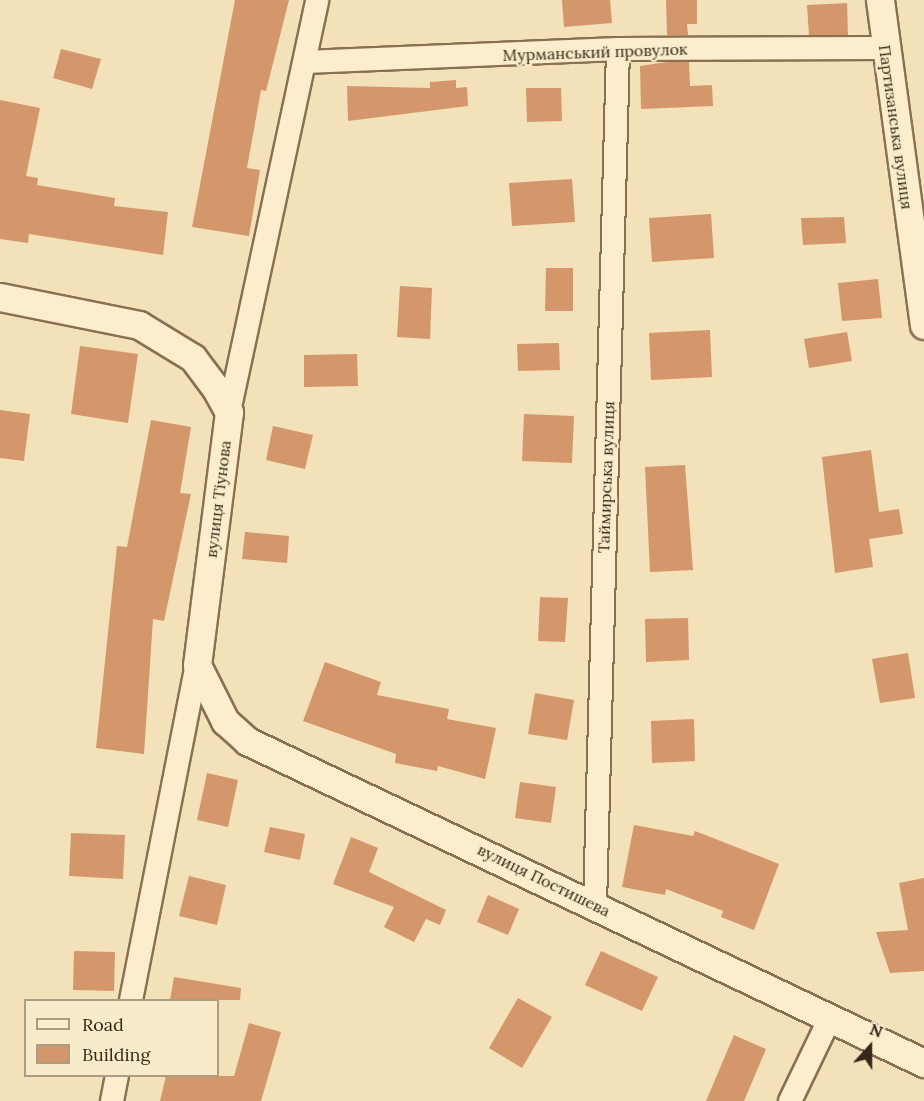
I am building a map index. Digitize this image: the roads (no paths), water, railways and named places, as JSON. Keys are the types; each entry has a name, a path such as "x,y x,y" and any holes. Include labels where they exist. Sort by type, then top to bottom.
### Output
{"street":[{"name":"вулиця Тіунова","path":"132,999 197,664 229,412 317,0"},
{"name":"Партизанська вулиця","path":"880,0 924,325"},
{"name":"Мурманський провулок","path":"305,62 618,49 885,48"},
{"name":"Таймирська вулиця","path":"595,905 618,49"},
{"path":"0,297 139,324 168,338 194,358 229,412"},
{"name":"вулиця Постишева","path":"197,664 225,722 247,741 924,1063"},
{"path":"790,1101 830,1018"},
{"path":"112,1101 117,1077"}]}
